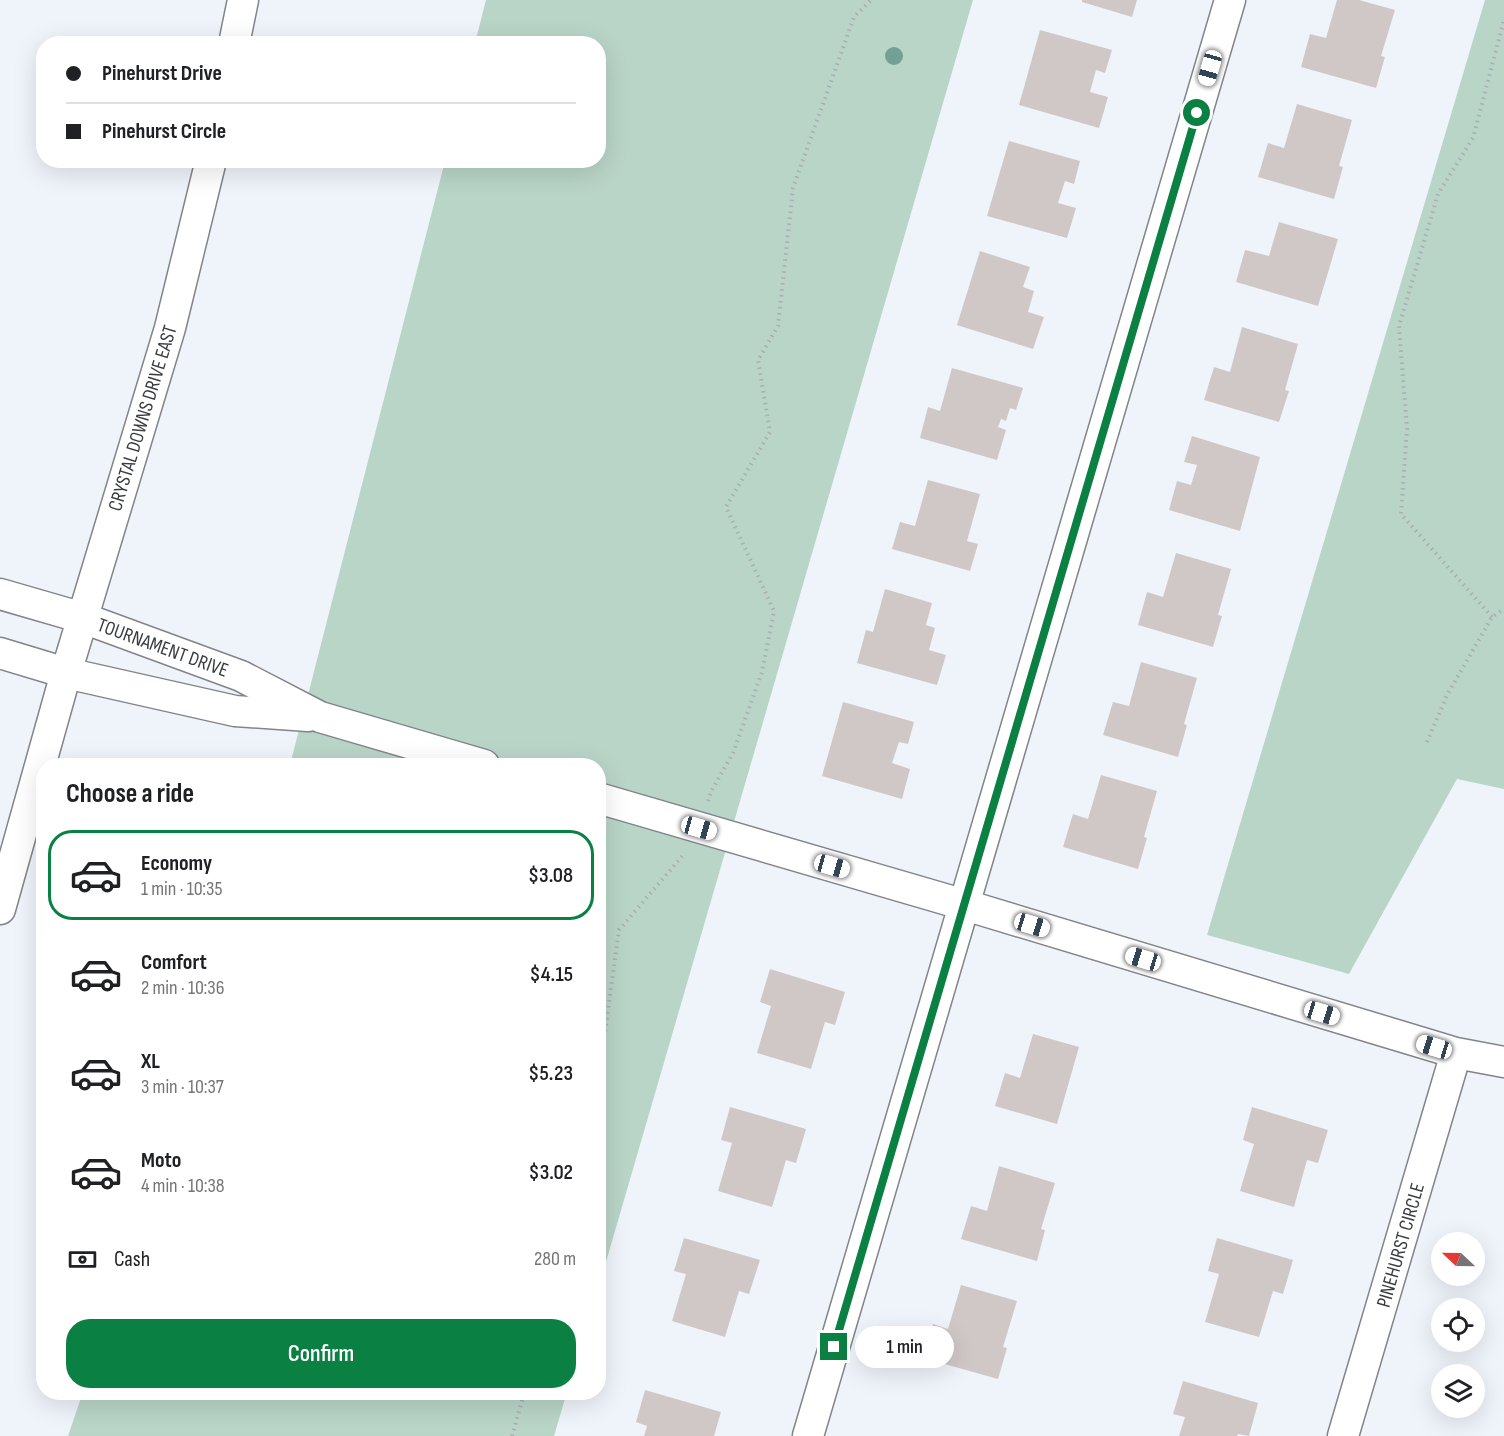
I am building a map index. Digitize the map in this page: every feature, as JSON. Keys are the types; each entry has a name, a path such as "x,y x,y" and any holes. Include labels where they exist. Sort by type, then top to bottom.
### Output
{"street":[{"path":"236,36 243,0"},
{"path":"808,1436 1230,0"},
{"name":"CRYSTAL DOWNS DRIVE EAST","path":"42,758 170,328 209,168"},
{"name":"TOURNAMENT DRIVE","path":"0,594 83,618 241,676 320,717 460,758"},
{"name":"TOURNAMENT DRIVE","path":"0,653 66,673 236,711 320,717"},
{"name":"CRYSTAL DOWNS DRIVE EAST","path":"0,909 36,780"},
{"path":"606,800 1456,1053 1504,1062"},
{"name":"PINEHURST CIRCLE","path":"1343,1436 1456,1053"}],"path":[{"path":"606,1024 619,930 688,850 699,828 712,790 733,753 758,682 774,611 726,507 770,432 758,360 778,327 793,188 854,17 871,0"},
{"path":"1492,617 1401,514 1407,429 1400,326 1438,194 1473,138 1504,20"},
{"path":"1427,742 1447,695 1492,617 1504,609"},
{"path":"512,1436 522,1400"}],"green space":[{"path":"486,0 973,0 606,1262 606,758 292,758 443,168 606,168 606,36 477,36"},
{"path":"1485,0 1504,0 1504,789 1457,779 1349,974 1207,935"},
{"path":"80,1400 565,1400 554,1436 68,1436"}],"building":[{"path":"1082,0 1137,0 1132,17 1082,2"},
{"path":"1337,0 1359,0 1395,10 1381,56 1385,57 1376,88 1301,67 1310,34 1326,38"},
{"path":"1040,30 1112,50 1105,73 1096,70 1090,92 1108,97 1099,128 1019,105"},
{"path":"1297,104 1352,120 1339,166 1343,167 1334,199 1258,177 1268,143 1284,148"},
{"path":"1009,141 1080,161 1074,184 1065,181 1058,203 1076,208 1067,238 987,216"},
{"path":"1279,222 1338,239 1318,306 1236,282 1245,250 1269,256"},
{"path":"980,251 1030,267 1023,287 1034,291 1028,312 1044,317 1033,349 957,325"},
{"path":"1242,327 1298,344 1285,390 1289,391 1279,422 1204,400 1214,367 1230,372"},
{"path":"952,368 1023,388 1016,410 1010,408 1006,421 1001,419 998,427 1006,430 997,460 920,438 928,407 940,411"},
{"path":"1192,436 1260,457 1240,531 1169,510 1177,481 1191,485 1197,465 1184,462"},
{"path":"928,480 980,494 967,541 978,544 970,571 892,549 900,522 915,526"},
{"path":"1176,553 1231,569 1218,615 1222,616 1213,647 1138,625 1147,592 1163,597"},
{"path":"885,589 932,603 926,625 935,628 929,650 946,655 937,685 857,663 866,630 873,632"},
{"path":"1141,662 1197,678 1184,724 1187,725 1178,757 1103,735 1113,702 1129,706"},
{"path":"843,702 914,722 908,744 899,742 892,763 910,769 902,799 822,776"},
{"path":"1101,775 1157,791 1138,869 1063,847 1073,814 1088,819"},
{"path":"770,969 845,992 835,1025 825,1022 811,1069 757,1053 771,1006 760,1002"},
{"path":"1033,1034 1079,1047 1057,1124 995,1106 1005,1073 1020,1078"},
{"path":"730,1107 806,1129 796,1163 786,1160 772,1207 718,1191 732,1143 721,1140"},
{"path":"1252,1107 1328,1130 1318,1163 1307,1160 1294,1207 1240,1191 1254,1144 1243,1140"},
{"path":"999,1166 1055,1183 1041,1229 1045,1230 1037,1261 961,1239 971,1206 987,1211"},
{"path":"684,1238 760,1260 749,1294 739,1291 725,1337 672,1321 686,1274 674,1271"},
{"path":"1217,1238 1293,1260 1283,1294 1273,1291 1259,1337 1205,1322 1219,1274 1208,1271"},
{"path":"961,1285 1017,1301 1003,1347 1007,1348 998,1379 923,1358 933,1324 948,1329"},
{"path":"1183,1381 1258,1403 1249,1436 1238,1434 1237,1436 1179,1436 1185,1417 1173,1414"},
{"path":"645,1390 721,1412 714,1436 644,1436 647,1426 636,1422"}],"route":[{"path":"834,1347 1197,113"}]}
